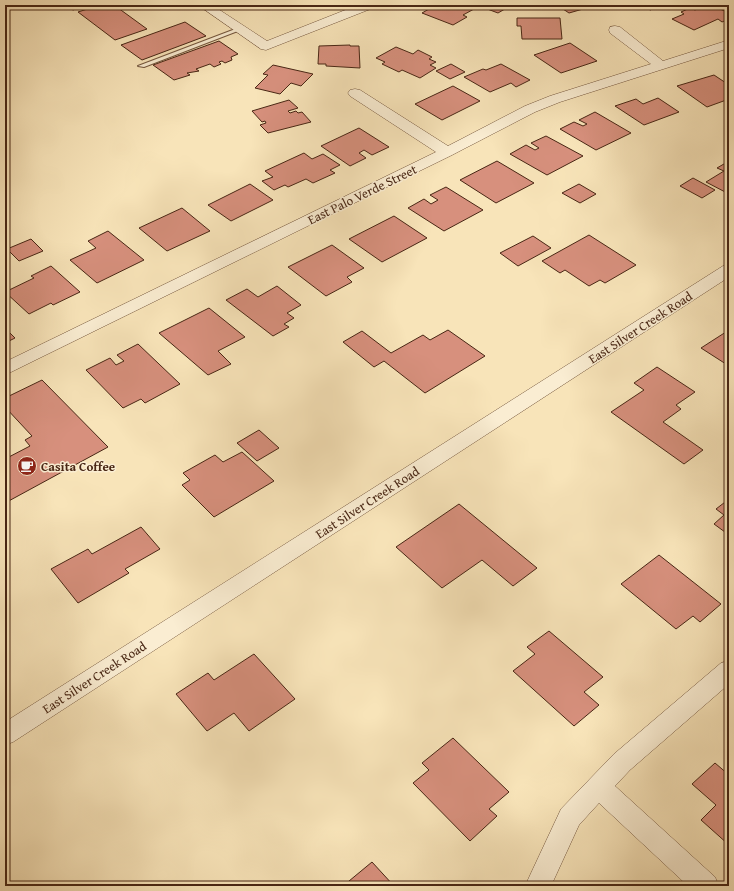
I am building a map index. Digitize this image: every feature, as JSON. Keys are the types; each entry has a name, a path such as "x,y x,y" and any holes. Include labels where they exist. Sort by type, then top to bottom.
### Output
{"street":[{"path":"204,5 266,46 369,5"},
{"path":"614,30 660,65"},
{"name":"East Palo Verde Street","path":"5,370 543,104 729,44"},
{"path":"355,93 447,152"},
{"name":"East Silver Creek Road","path":"5,735 729,270"},
{"path":"538,886 570,817 622,762 729,670"},
{"path":"599,786 626,813 706,886"}],"lane":[{"path":"142,66 240,29"}],"building":[{"path":"65,5 88,5 73,10"},
{"path":"100,5 114,5 147,29 115,40 78,12"},
{"path":"436,5 465,5 474,9 463,15 467,17 453,25 422,13"},
{"path":"486,5 510,6 498,13 482,7"},
{"path":"557,5 597,5 569,13"},
{"path":"632,5 656,5 651,10"},
{"path":"705,5 711,5 729,13 729,19 722,22 718,19 694,30 672,19 684,14 681,12 690,8 695,10"},
{"path":"517,18 560,18 562,39 522,39 521,26 517,26"},
{"path":"185,22 206,36 142,60 121,45"},
{"path":"219,41 238,54 231,57 232,60 225,63 222,61 219,62 221,64 214,67 210,64 196,69 199,71 187,73 190,75 174,80 153,65"},
{"path":"570,43 597,61 561,73 534,55"},
{"path":"319,46 359,46 360,68 326,66 326,64 318,64"},
{"path":"396,47 413,54 418,50 432,57 429,59 436,62 430,65 436,68 420,78 402,70 399,72 382,64 385,62 376,58"},
{"path":"451,64 465,72 450,79 436,71"},
{"path":"501,64 530,80 516,87 511,83 490,92 464,77 483,69 486,70"},
{"path":"273,65 313,74 301,86 291,83 280,94 255,88 268,75 263,74"},
{"path":"714,75 729,85 729,99 707,107 677,86"},
{"path":"453,86 480,101 442,120 415,104"},
{"path":"658,98 679,112 644,125 615,106 636,99 643,104"},
{"path":"289,100 298,108 288,111 290,113 296,111 298,113 302,112 311,122 268,133 260,125 266,123 265,121 262,122 252,111"},
{"path":"595,112 631,133 596,150 560,129 574,122 583,126 587,124 579,120"},
{"path":"359,128 389,147 372,155 364,150 359,153 366,158 350,166 321,146"},
{"path":"546,136 583,156 547,175 510,154 526,145 535,150 539,148 531,143"},
{"path":"304,153 312,159 323,154 340,165 330,170 335,173 313,183 306,179 288,187 285,185 274,190 262,181 273,177 265,171"},
{"path":"497,161 534,183 496,203 460,180"},
{"path":"729,161 729,194 706,182 724,171 717,168"},
{"path":"693,178 715,190 702,198 680,186"},
{"path":"250,184 273,200 231,221 208,205"},
{"path":"579,184 596,194 580,203 562,193"},
{"path":"446,187 483,210 444,231 408,208 424,199 431,204 438,200 430,195"},
{"path":"182,208 210,231 167,251 139,228"},
{"path":"394,216 427,238 382,262 349,239"},
{"path":"108,231 144,260 97,283 70,260 96,248 88,241"},
{"path":"589,235 636,265 605,283 600,280 589,286 565,270 560,273 542,261"},
{"path":"533,236 551,248 518,266 500,253"},
{"path":"31,239 43,251 19,261 7,249"},
{"path":"332,245 364,268 347,277 352,282 326,296 288,267"},
{"path":"51,266 80,292 53,305 51,303 29,314 5,292 34,278 31,276"},
{"path":"277,286 301,305 287,313 294,318 284,324 289,327 273,336 226,300 247,289 258,297"},
{"path":"209,308 245,337 218,351 231,364 208,375 159,333"},
{"path":"5,328 15,338 5,343"},
{"path":"448,330 485,356 425,393 384,361 374,367 343,342 362,331 391,353 423,335 430,340"},
{"path":"729,330 729,366 701,348"},
{"path":"138,344 180,384 145,403 141,399 123,408 86,370 110,358 116,365 124,361 117,355"},
{"path":"657,367 695,392 676,405 681,409 663,422 703,450 684,464 611,412 644,390 634,383"},
{"path":"42,380 108,447 5,503 5,459 30,446 25,440 32,436 5,407 5,398"},
{"path":"259,430 279,448 257,461 237,443"},
{"path":"242,452 274,481 214,517 182,485 190,480 183,473 215,455 223,462"},
{"path":"729,499 729,535 714,524 724,515 716,509"},
{"path":"459,504 537,568 513,586 482,560 442,588 396,547"},
{"path":"141,527 160,549 125,569 129,573 78,603 51,569 88,549 92,554"},
{"path":"659,555 721,604 700,622 693,616 676,629 621,584"},
{"path":"549,631 603,677 584,692 599,705 574,726 513,671 535,654 527,647"},
{"path":"254,654 295,699 249,731 234,713 207,731 176,694 208,673 214,680"},
{"path":"453,738 509,792 489,809 497,816 470,841 413,783 429,770 422,763"},
{"path":"715,763 729,775 729,845 701,820 716,805 692,784"},
{"path":"372,862 394,886 343,886"}],"place":[{"name":"Casita Coffee","path":"27,466"}]}
